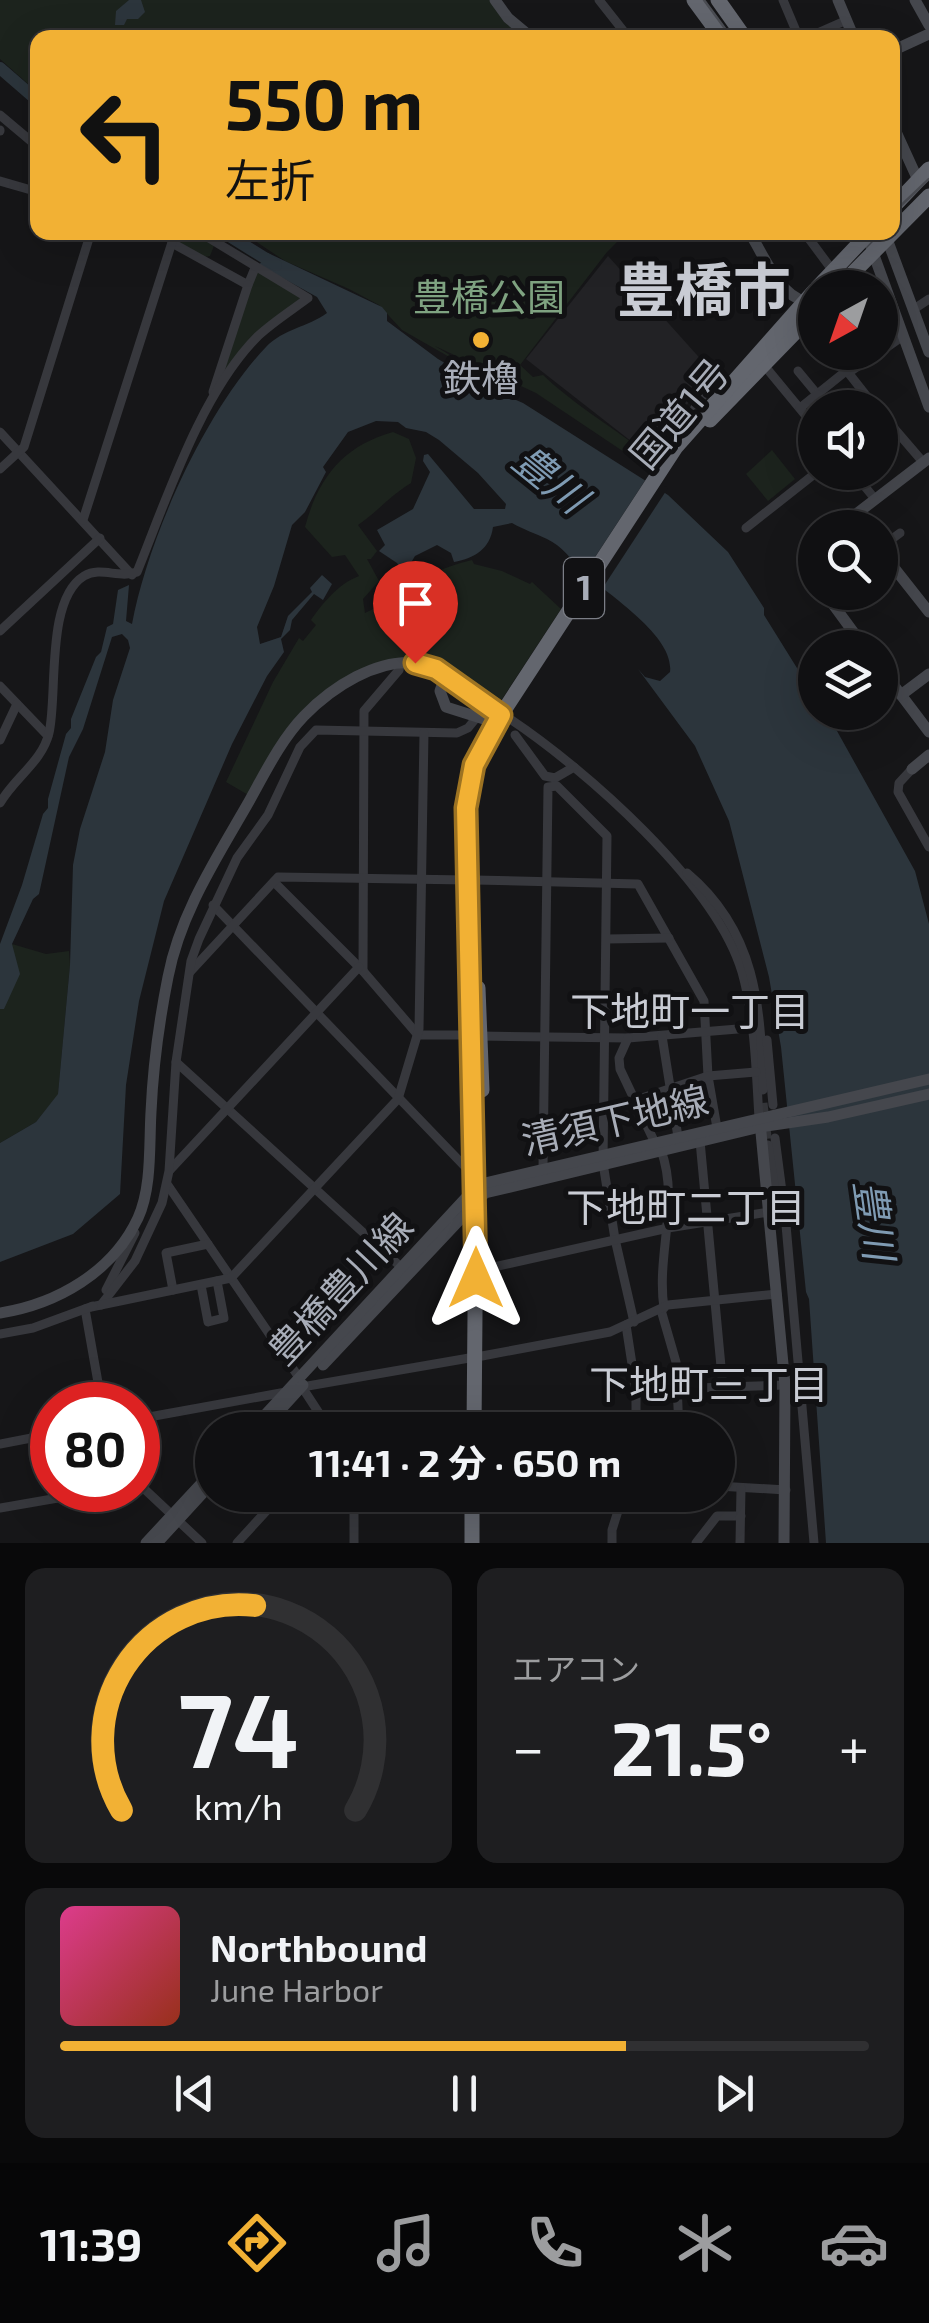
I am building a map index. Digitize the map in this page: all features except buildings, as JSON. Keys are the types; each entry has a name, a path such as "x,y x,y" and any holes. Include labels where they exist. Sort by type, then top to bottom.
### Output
{"highway":[{"path":"694,0 716,30"},
{"path":"718,0 739,30"},
{"path":"900,200 924,174"},
{"name":"国道1号","path":"900,223 929,197"},
{"name":"国道1号","path":"834,270 866,240"},
{"name":"国道1号","path":"849,270 867,240"},
{"name":"国道1号","path":"480,1412 471,880 473,806 478,782 502,718 695,423 730,383 798,320"},
{"name":"国道1号","path":"664,471 798,324"},
{"name":"国道1号","path":"475,1412 486,1269 479,1188"},
{"path":"472,1512 472,1543"},
{"path":"480,1512 480,1543"}],"main road":[{"path":"495,0 522,30"},
{"path":"838,0 850,30"},
{"path":"915,0 929,25"},
{"path":"900,47 929,34"},
{"path":"900,136 924,174"},
{"path":"753,240 783,286 798,300"},
{"path":"869,240 929,408"},
{"path":"888,240 929,352"},
{"path":"861,510 926,460"},
{"path":"898,572 929,612"},
{"path":"0,1313 39,1304 77,1284 106,1263 134,1225 145,1192 155,1058 178,939 208,871 281,745 305,715 349,682 376,669 424,664 446,674 502,718"},
{"path":"446,674 440,692 442,702 455,712 502,718"},
{"path":"901,695 929,674"},
{"path":"898,691 929,732"},
{"path":"912,769 929,756"},
{"path":"772,1122 929,1079"},
{"path":"760,1122 929,1094"},
{"name":"清須下地線","path":"479,1188 658,1146 700,1141 760,1122"},
{"name":"清須下地線","path":"658,1146 678,1137 760,1122"},
{"name":"清須下地線","path":"760,1122 785,1385 784,1543"},
{"name":"清須下地線","path":"479,1188 543,1168 603,1159"},
{"name":"豊橋豊川線","path":"277,1412 401,1267 479,1188"},
{"name":"豊橋豊川線","path":"268,1412 286,1392 301,1383 479,1188"},
{"path":"157,1543 195,1493"},
{"path":"146,1543 195,1500"}],"street":[{"path":"599,0 623,30"},
{"path":"783,0 798,30"},
{"path":"822,30 846,20"},
{"path":"0,115 30,140"},
{"path":"0,181 30,190"},
{"path":"0,469 24,447 89,240"},
{"path":"83,520 173,240"},
{"path":"207,410 258,336 308,298 211,240"},
{"path":"810,240 832,270"},
{"path":"172,243 248,285"},
{"path":"0,802 42,753 48,736 53,708 54,648 71,594 87,574 102,572 120,577 137,572 207,410 255,268"},
{"path":"914,310 929,299"},
{"path":"898,339 903,336"},
{"path":"764,365 798,406"},
{"path":"824,390 850,370"},
{"path":"798,371 813,390"},
{"path":"847,372 861,390"},
{"path":"0,432 132,575"},
{"path":"898,432 926,460"},
{"path":"746,528 798,487"},
{"path":"868,490 875,499"},
{"path":"0,631 100,538"},
{"path":"169,1171 361,969 366,705 399,670 400,664"},
{"path":"0,686 48,736"},
{"path":"0,740 16,704"},
{"path":"92,1307 149,1238 169,1171 176,1062 191,960 237,858 268,814 300,747 316,730 463,732 502,718"},
{"path":"502,718 574,767 676,866 705,901 742,970 760,1122"},
{"path":"502,718 546,776 556,778 574,767"},
{"path":"0,1334 20,1332 92,1307 231,1278 398,1099 418,1035 424,734"},
{"path":"912,769 898,783 898,792 929,847"},
{"path":"543,1168 548,787 556,786 607,836 603,1159 630,1323 636,1412"},
{"path":"676,866 704,887 741,945 759,1000 778,1210 786,1224 814,1543"},
{"path":"190,972 278,876 638,884 704,1001 708,1076 717,1128"},
{"path":"274,882 361,969 418,1035 628,1038 750,1028"},
{"path":"214,905 479,1188"},
{"path":"607,939 669,938"},
{"path":"662,1036 678,1137"},
{"path":"628,1038 619,1058 620,1069 669,1176 668,1228 660,1285 676,1362 679,1412"},
{"path":"176,1062 401,1267"},
{"path":"636,1100 708,1076 756,1072"},
{"path":"700,1141 723,1388"},
{"path":"167,1184 319,1412"},
{"path":"486,1269 668,1228 769,1212"},
{"path":"100,1382 92,1307 109,1286 135,1233 134,1225"},
{"path":"174,1290 166,1253 208,1244"},
{"path":"201,1285 208,1322 224,1318 217,1281"},
{"path":"301,1383 610,1332 662,1309 776,1294"},
{"path":"636,1390 785,1385"},
{"path":"160,1415 286,1392"},
{"path":"0,1444 30,1438"},
{"path":"735,1488 786,1490"},
{"path":"740,1488 740,1543"},
{"path":"0,1508 30,1503"},
{"path":"160,1504 202,1543"},
{"path":"237,1543 266,1512"},
{"path":"354,1512 354,1543"},
{"path":"612,1543 618,1512"},
{"path":"696,1543 717,1516 740,1516"},
{"path":"247,1532 253,1543"}],"shaded area":[{"path":"608,256 714,374 645,452 526,359"}],"green space":[{"path":"0,0 490,0 518,30 30,30 30,86 0,59"},
{"path":"174,240 215,243 210,256 200,258"},
{"name":"豊橋公園","path":"254,240 619,240 520,365 533,377 543,375 640,449 647,457 645,466 536,393 435,346 502,387 402,330 379,305 285,261"},
{"path":"255,268 308,298 258,337 215,395"},
{"path":"393,432 409,439 416,458 411,483 358,525 377,551 367,559 379,581 363,599 365,613 427,576 472,560 474,564 532,582 561,609 502,699 497,700 434,658 403,659 324,694 250,796 226,782 273,682 299,638 303,641 316,625 311,620 321,607 338,589 359,576 345,555 332,557 305,527 310,509 335,466 360,446"},
{"path":"772,450 795,479 768,501 746,474"},
{"path":"12,944 46,954 69,951 70,965 58,1095 36,1122 0,1143 0,1009 4,1009"}],"water":[{"path":"129,0 141,0 145,12 138,19 115,25 116,11"},
{"name":"豊川","path":"268,253 382,307 387,321 438,359 523,403 668,495 728,552 764,608 764,615 798,670 798,730 836,730 915,871 929,924 929,1543 826,1543 809,1299 781,1047 769,977 729,821 695,746 638,669 645,677 660,681 670,672 669,658 650,630 562,549 512,523 493,527 485,547 469,558 454,562 451,553 437,545 415,556 409,566 412,573 377,602 403,573 397,563 379,551 385,545 377,530 413,509 430,472 424,455 428,454 474,509 505,509 506,504 478,473 439,440 398,422 376,421 348,432 323,467 326,472 305,512 292,525 257,627 260,644 281,637 288,616 312,592 310,588 322,575 332,584 323,600 314,594 281,639 284,652 232,744 164,901 139,1001 126,1085 120,1194 73,1234 0,1262 0,1143 36,1122 58,1094 70,965 73,865 80,829 105,752 113,700 130,648 122,634 112,637 83,729 69,757 39,894 12,944 20,974 4,1009 0,1009 0,944 48,808 71,719 101,652 107,627 113,624 118,590 129,585 126,621 132,624 165,515 222,405 266,347 327,313 317,297 259,265"}],"pier":[{"path":"648,476 668,488 600,592 582,577"}],"waterway":[{"path":"0,68 30,94"},
{"path":"236,240 276,265"}],"tunnel":[{"path":"763,1103 768,1145"}],"tram line":[{"path":"704,0 726,30"},
{"path":"900,206 929,179"}],"place":[{"name":"鉄櫓","path":"481,340"}],"district":[{"name":"豊橋市","path":"704,291"},
{"name":"下地町一丁目","path":"690,1012"},
{"name":"下地町二丁目","path":"686,1208"},
{"name":"下地町三丁目","path":"709,1385"}],"route":[{"path":"415,663 436,669 501,715 474,765 466,808 476,1278"}]}
